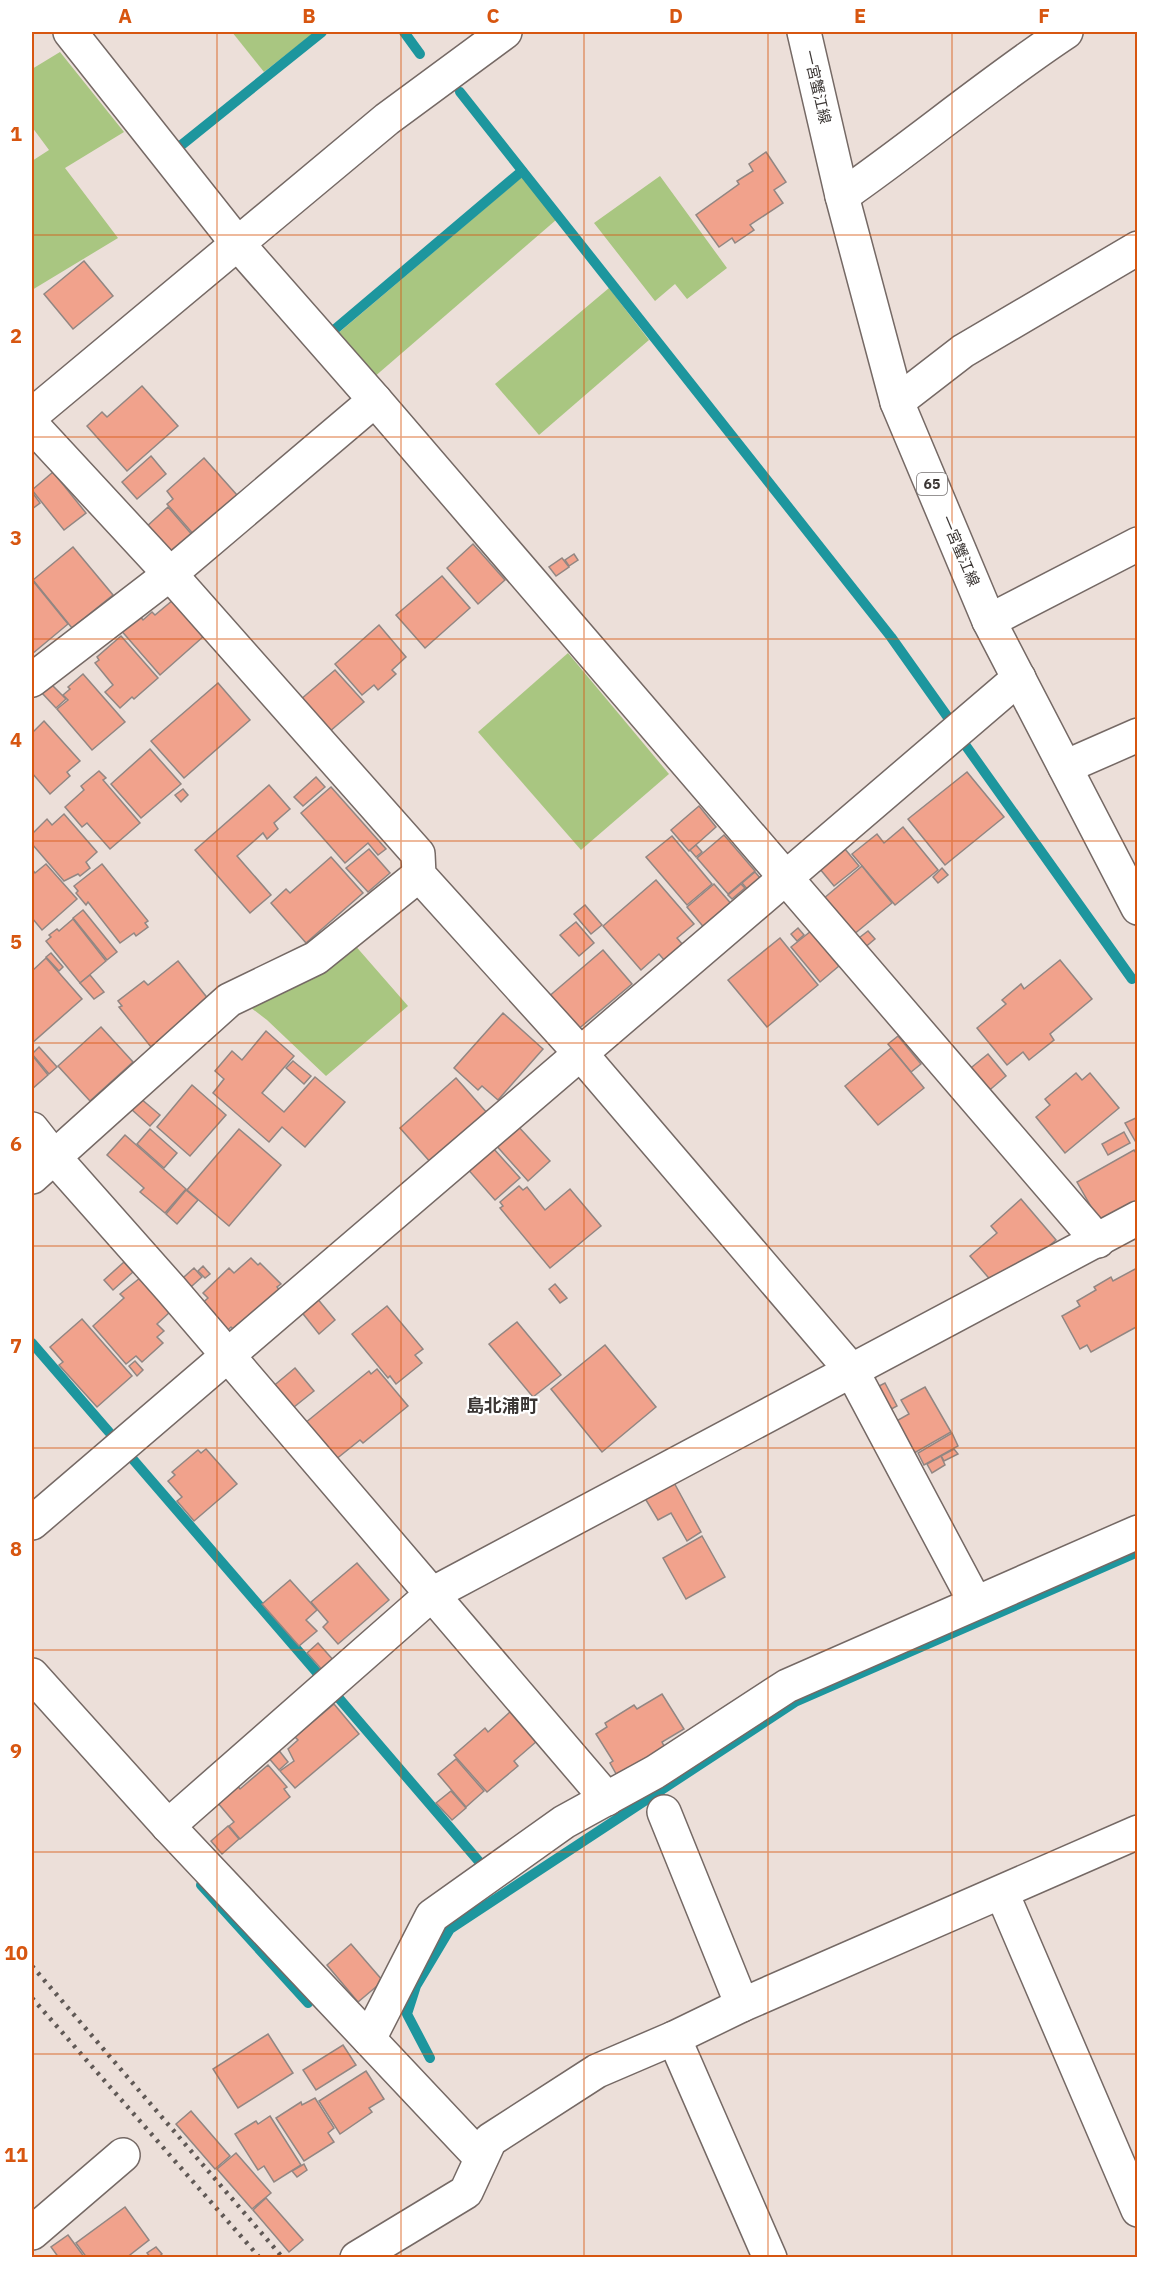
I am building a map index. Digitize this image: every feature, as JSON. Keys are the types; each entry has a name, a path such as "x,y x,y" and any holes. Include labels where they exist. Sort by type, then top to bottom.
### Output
{"street":[{"path":"70,32 237,243 375,399 1098,1241"},
{"path":"32,415 387,119 505,32"},
{"name":"一宮蟹江線","path":"804,32 842,196 897,402 989,621 1137,908"},
{"path":"842,196 890,163 1029,56 1066,32"},
{"path":"897,402 963,351 1137,248"},
{"path":"32,680 170,574 375,399"},
{"path":"32,425 170,574 418,854 419,875 580,1054 852,1371 975,1602"},
{"path":"989,621 1137,544"},
{"path":"32,1523 1019,678"},
{"path":"1065,767 1137,735"},
{"path":"43,1167 229,1000 316,958 419,875"},
{"path":"32,1129 43,1167 228,1356 607,1799"},
{"path":"168,1827 432,1594 1098,1241 1137,1218"},
{"path":"369,2039 432,1916 564,1822 655,1772 787,1686 1137,1532"},
{"path":"32,1675 168,1827 481,2158"},
{"path":"664,1812 742,2005"},
{"path":"357,2258 466,2192 490,2140 597,2071 1137,1832"},
{"path":"1002,1893 1137,2211"},
{"path":"674,2038 770,2258"},
{"path":"32,2233 123,2155"}],"green space":[{"path":"232,32 315,32 264,72"},
{"path":"60,52 124,132 65,168 118,238 32,290 32,161 49,150 32,127 32,69"},
{"path":"660,176 727,268 687,299 675,284 655,301 594,223"},
{"path":"522,177 556,220 373,378 336,335"},
{"path":"609,288 649,340 539,435 495,384"},
{"path":"568,653 669,774 581,850 478,732"},
{"path":"353,943 408,1006 326,1076 267,1020 242,1001"}],"building":[{"path":"766,152 786,182 774,190 783,203 750,225 754,230 735,243 732,238 719,247 696,215 739,184 737,181 753,171 749,164"},
{"path":"84,261 113,296 73,329 44,294"},
{"path":"142,386 178,426 127,471 87,426 102,412 107,417"},
{"path":"151,456 166,474 137,499 122,482"},
{"path":"204,458 237,495 195,536 167,504 173,499 167,491"},
{"path":"53,472 86,513 64,530 32,490"},
{"path":"32,492 40,503 32,509"},
{"path":"168,507 194,537 171,558 145,528"},
{"path":"473,544 505,580 478,604 447,568"},
{"path":"73,547 113,595 72,628 33,580"},
{"path":"574,554 578,560 569,566 565,560"},
{"path":"562,558 569,567 556,576 549,567"},
{"path":"442,576 470,608 425,648 396,615"},
{"path":"32,582 68,624 32,654"},
{"path":"173,600 204,636 160,675 119,628 137,612 143,620 152,612 155,615"},
{"path":"379,625 406,657 392,670 396,674 378,690 374,685 362,695 335,664"},
{"path":"121,636 158,678 120,708 105,692 113,685 95,663 99,660 97,657"},
{"path":"335,670 364,702 329,732 300,700"},
{"path":"83,674 125,722 92,750 57,709 68,700 63,695 70,689 68,687"},
{"path":"218,683 250,720 184,778 151,741"},
{"path":"52,685 66,699 56,708 42,693"},
{"path":"44,721 80,761 67,772 70,776 50,794 32,773 32,733"},
{"path":"150,749 181,784 141,818 111,784"},
{"path":"99,771 106,778 103,780 140,823 110,849 87,823 82,827 65,807 84,790 81,786"},
{"path":"967,772 1004,817 945,865 908,819"},
{"path":"316,777 325,787 303,806 294,797"},
{"path":"269,785 290,809 274,823 278,829 267,839 263,833 237,856 271,895 250,913 195,850"},
{"path":"331,787 386,849 378,855 368,843 345,863 301,813"},
{"path":"183,789 188,795 181,802 175,795"},
{"path":"699,806 716,827 689,851 671,830"},
{"path":"64,814 97,852 86,862 90,868 80,876 78,874 64,881 32,844 32,834 47,819 52,825"},
{"path":"903,827 938,870 895,905 852,854 877,834 884,843"},
{"path":"724,835 755,871 728,894 697,858"},
{"path":"672,836 712,884 687,905 646,857"},
{"path":"840,843 859,866 834,886 815,863"},
{"path":"696,845 702,852 696,857 690,850"},
{"path":"369,849 390,873 368,892 346,868"},
{"path":"331,857 363,893 306,943 271,903 286,889 290,893"},
{"path":"46,864 77,899 42,930 32,918 32,869 35,873"},
{"path":"102,864 148,921 145,923 148,927 136,936 134,933 120,943 88,902 86,905 76,893 78,891 74,886"},
{"path":"862,866 892,903 853,935 823,899"},
{"path":"942,868 948,875 938,883 933,877"},
{"path":"755,872 761,879 748,890 742,883"},
{"path":"656,880 694,924 677,938 683,945 665,961 659,954 641,970 603,926"},
{"path":"714,884 733,906 706,930 687,907"},
{"path":"741,884 745,888 732,899 728,895"},
{"path":"585,905 602,925 591,934 574,914"},
{"path":"83,910 117,952 107,960 73,918"},
{"path":"73,919 106,961 80,983 46,941 51,937 49,935 57,929 59,931"},
{"path":"576,922 594,943 579,956 560,935"},
{"path":"798,928 804,935 797,941 791,934"},
{"path":"811,931 839,966 820,982 791,947"},
{"path":"868,931 875,939 863,949 855,941"},
{"path":"780,938 818,985 767,1027 728,980"},
{"path":"603,950 632,984 576,1031 547,998"},
{"path":"51,953 63,967 59,971 46,957"},
{"path":"46,958 82,999 32,1043 32,971"},
{"path":"1060,960 1092,999 1050,1034 1054,1040 1029,1060 1023,1052 1007,1065 977,1028 1006,1004 1002,1000 1021,984 1024,989"},
{"path":"178,961 209,1000 151,1047 119,1007 122,1006 118,1001 144,981 148,985"},
{"path":"90,975 104,992 94,999 80,983"},
{"path":"503,1013 543,1049 498,1100 482,1086 478,1090 454,1068"},
{"path":"101,1027 133,1062 90,1101 58,1066"},
{"path":"266,1031 294,1056 262,1093 284,1112 315,1077 345,1102 305,1147 282,1127 269,1142 213,1093 224,1079 215,1071 232,1051 242,1060"},
{"path":"898,1036 921,1064 911,1072 888,1044"},
{"path":"39,1047 57,1067 49,1074 32,1054"},
{"path":"891,1048 924,1088 878,1125 845,1086"},
{"path":"988,1054 1006,1076 985,1094 967,1071"},
{"path":"32,1055 48,1075 32,1089"},
{"path":"293,1061 311,1076 304,1084 286,1068"},
{"path":"1076,1073 1082,1080 1090,1073 1119,1108 1065,1153 1036,1117 1050,1105 1045,1099"},
{"path":"456,1078 488,1114 432,1164 400,1128"},
{"path":"192,1085 226,1115 190,1156 157,1127"},
{"path":"140,1098 160,1115 150,1126 131,1109"},
{"path":"1138,1117 1138,1146 1125,1123"},
{"path":"516,1124 550,1161 528,1181 494,1143"},
{"path":"150,1129 177,1153 164,1168 137,1144"},
{"path":"239,1129 281,1165 229,1226 187,1190"},
{"path":"1124,1132 1130,1143 1108,1155 1102,1144"},
{"path":"125,1135 186,1189 165,1213 140,1192 144,1188 107,1155"},
{"path":"493,1148 520,1178 495,1200 465,1166"},
{"path":"1134,1150 1138,1156 1138,1206 1102,1226 1077,1182"},
{"path":"519,1186 523,1190 527,1187 545,1210 570,1189 601,1226 550,1268 500,1208 503,1206 500,1202"},
{"path":"186,1190 198,1200 177,1224 166,1214"},
{"path":"1021,1199 1056,1240 1033,1260 993,1283 970,1256 997,1233 991,1226"},
{"path":"251,1258 258,1265 260,1263 281,1284 277,1287 281,1292 237,1333 231,1327 223,1335 197,1308 208,1298 203,1293 229,1268 234,1273"},
{"path":"124,1262 133,1272 113,1290 104,1280"},
{"path":"203,1266 210,1274 205,1278 198,1271"},
{"path":"194,1268 202,1277 183,1294 175,1285"},
{"path":"1137,1268 1138,1326 1091,1352 1087,1345 1080,1349 1062,1316 1080,1306 1077,1301 1096,1290 1094,1287 1111,1277 1113,1281"},
{"path":"140,1278 170,1312 157,1324 164,1331 157,1337 163,1343 142,1362 136,1356 126,1364 93,1326 124,1298 120,1294"},
{"path":"555,1284 567,1298 560,1303 549,1289"},
{"path":"316,1297 335,1320 319,1334 300,1310"},
{"path":"387,1306 423,1349 415,1355 422,1363 396,1384 390,1376 388,1378 352,1334"},
{"path":"82,1319 132,1376 97,1407 59,1365 63,1362 50,1347"},
{"path":"517,1322 561,1375 533,1397 489,1344"},
{"path":"605,1345 656,1407 602,1452 551,1389"},
{"path":"135,1361 143,1370 137,1376 129,1366"},
{"path":"295,1368 314,1391 289,1411 271,1388"},
{"path":"377,1369 408,1406 363,1443 360,1440 335,1460 305,1423 369,1371 371,1374"},
{"path":"885,1383 897,1406 886,1412 873,1389"},
{"path":"925,1387 951,1432 909,1456 891,1424 909,1414 901,1400"},
{"path":"952,1433 958,1446 924,1465 918,1453"},
{"path":"206,1449 237,1484 194,1521 177,1501 182,1497 168,1481 175,1475 172,1472 198,1450 201,1453"},
{"path":"954,1449 958,1454 944,1461 941,1456"},
{"path":"941,1456 945,1465 932,1473 927,1464"},
{"path":"672,1479 701,1532 687,1541 671,1513 658,1520 643,1495"},
{"path":"702,1536 725,1577 686,1599 663,1558"},
{"path":"357,1563 389,1600 338,1644 323,1627 328,1622 311,1602"},
{"path":"290,1580 317,1610 306,1620 317,1631 299,1646 262,1604"},
{"path":"318,1643 335,1662 324,1672 307,1653"},
{"path":"662,1694 684,1729 662,1742 666,1750 619,1779 610,1763 613,1761 596,1734 607,1727 605,1723 634,1705 637,1709"},
{"path":"334,1704 359,1734 295,1788 280,1771 294,1761 288,1749 298,1740 295,1737"},
{"path":"511,1711 537,1741 514,1761 518,1766 487,1792 454,1755 485,1728 488,1732"},
{"path":"277,1748 288,1762 279,1770 267,1756"},
{"path":"456,1759 484,1791 466,1807 438,1774"},
{"path":"268,1765 287,1787 284,1789 290,1797 240,1839 229,1826 234,1822 217,1802 237,1785 240,1789"},
{"path":"451,1791 466,1808 452,1820 436,1803"},
{"path":"228,1826 239,1839 222,1854 211,1841"},
{"path":"351,1944 383,1981 358,2002 327,1965"},
{"path":"268,2034 293,2073 238,2108 213,2069"},
{"path":"343,2045 356,2065 316,2090 303,2070"},
{"path":"366,2071 384,2099 369,2108 372,2112 340,2134 319,2101"},
{"path":"315,2098 334,2128 328,2133 334,2142 304,2161 276,2118 301,2102 302,2105"},
{"path":"191,2111 230,2156 215,2169 176,2124"},
{"path":"270,2116 301,2165 274,2182 264,2166 258,2170 235,2134 256,2121 258,2124"},
{"path":"236,2153 271,2193 252,2209 217,2169"},
{"path":"304,2164 307,2170 297,2177 292,2171"},
{"path":"266,2198 303,2240 289,2252 253,2210"},
{"path":"125,2207 149,2240 126,2258 87,2258 76,2243"},
{"path":"68,2235 85,2258 59,2258 51,2247"},
{"path":"156,2247 162,2254 157,2258 151,2258 147,2253"}],"waterway":[{"path":"179,147 322,32"},
{"path":"404,32 420,54"},
{"path":"460,92 891,637 947,716"},
{"path":"334,330 522,171"},
{"path":"961,739 1132,979"},
{"path":"32,1343 109,1432"},
{"path":"130,1456 319,1675"},
{"path":"430,2058 407,2014 416,1986 450,1929 795,1702 1138,1552"},
{"path":"337,1696 482,1865"},
{"path":"201,1885 308,2003"}],"railway":[{"path":"32,1966 283,2258"},
{"path":"32,1998 260,2258"}],"district":[{"name":"島北浦町","path":"502,1406"}]}
